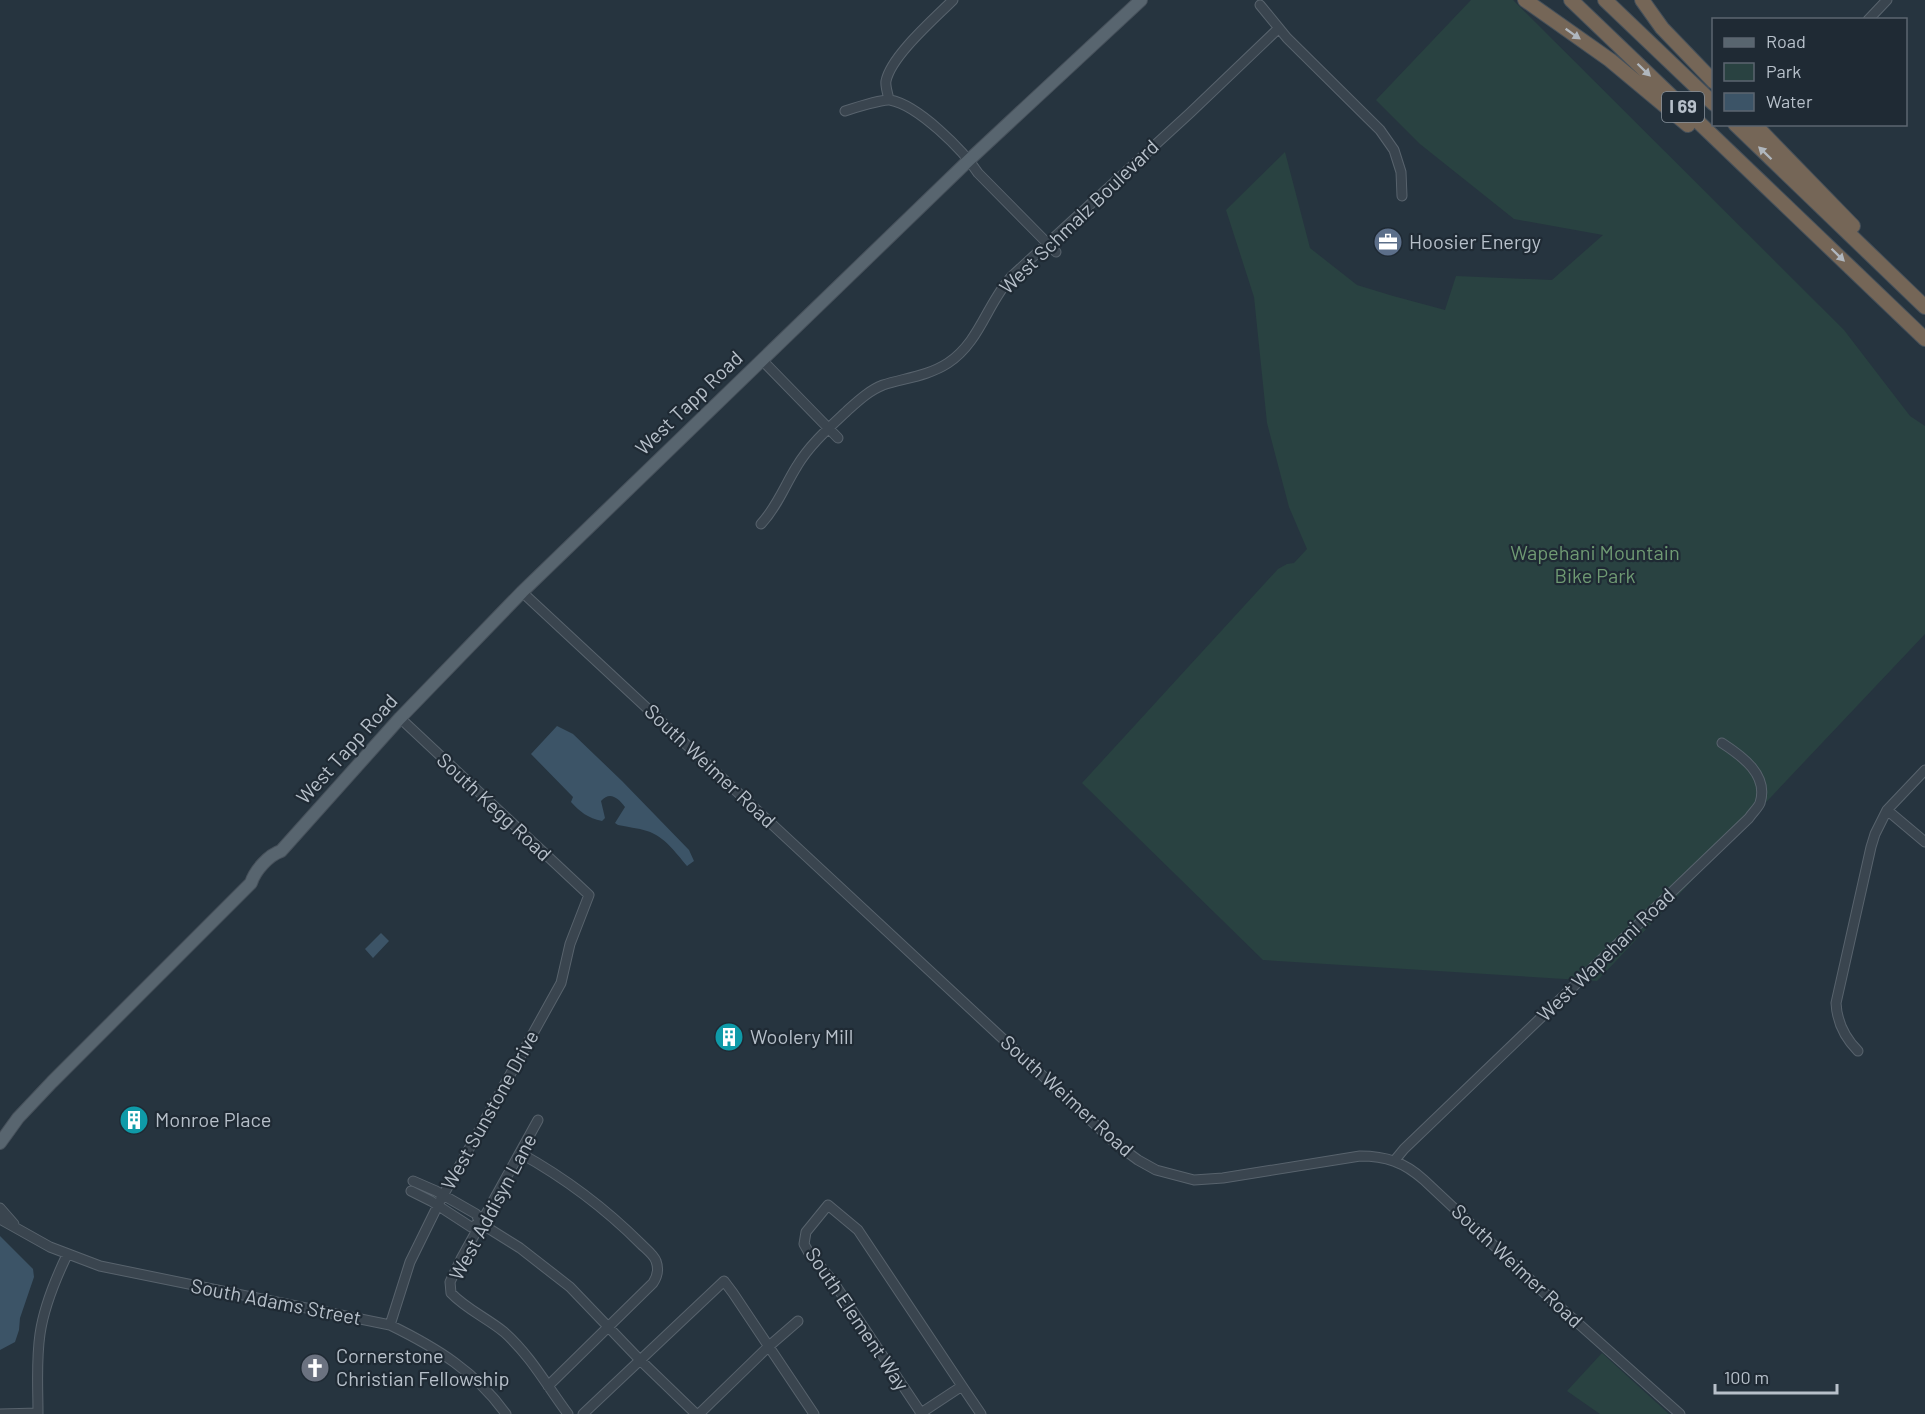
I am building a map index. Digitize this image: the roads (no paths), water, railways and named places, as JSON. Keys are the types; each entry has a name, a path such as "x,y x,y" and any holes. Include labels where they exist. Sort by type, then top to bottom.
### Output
{"highway":[{"path":"1525,0 1642,85 1796,215"},
{"name":"I 69","path":"1571,0 1925,339"},
{"name":"I 69","path":"1605,0 1712,103"},
{"path":"1642,0 1662,28 1712,81"},
{"path":"1737,126 1925,307"},
{"path":"1756,126 1863,235 1913,296"}],"main road":[{"name":"West Tapp Road","path":"0,1143 18,1118 128,1004 251,883 258,880 275,864 281,851 400,718 522,592 969,160 1141,0"},
{"name":"West Tapp Road","path":"0,1131 18,1118"}],"street":[{"path":"889,100 886,82 893,65 914,38 953,0"},
{"path":"1870,18 1887,0"},
{"path":"1260,5 1279,28 1385,136 1394,150 1401,172 1402,196"},
{"name":"West Schmalz Boulevard","path":"761,524 770,514 804,454 851,407 876,388 932,371 955,357 975,337 1005,284 1279,28"},
{"path":"845,111 889,100 919,113 969,160 978,173 1056,252"},
{"path":"762,360 838,438"},
{"name":"South Weimer Road","path":"522,592 1115,1143 1138,1160 1165,1174 1208,1179 1360,1156 1380,1156 1395,1160 1424,1180 1552,1300 1680,1414"},
{"name":"South Kegg Road","path":"400,718 589,895"},
{"name":"West Wapehani Road","path":"1395,1160 1760,804 1762,786 1752,765 1722,743"},
{"path":"1858,1051 1840,1026 1836,1003 1871,847 1887,810 1925,770"},
{"path":"1887,810 1925,842"},
{"name":"West Sunstone Drive","path":"390,1325 410,1262 443,1196 561,983 570,944 589,895"},
{"name":"West Addisyn Lane","path":"538,1120 480,1223 450,1282 451,1293 459,1302 505,1333 541,1373 548,1386"},
{"path":"520,1153 576,1188 613,1218 656,1261 657,1274 652,1283 548,1386 568,1414"},
{"path":"413,1181 476,1214 480,1223 520,1248 570,1287 639,1359 698,1414 798,1321"},
{"path":"411,1191 471,1227 480,1223"},
{"name":"South Element Way","path":"963,1386 920,1414 832,1280 808,1253 804,1244 806,1232 828,1205 858,1230 963,1386 981,1414"},
{"name":"South Adams Street","path":"0,1208 22,1232"},
{"name":"South Adams Street","path":"0,1219 67,1255 100,1266 390,1325 427,1343 462,1366 506,1414"},
{"path":"0,1414 38,1413 37,1367 40,1332 49,1298 67,1255"},
{"path":"583,1414 724,1281 814,1414"}],"water":[{"path":"557,726 573,734 622,781 689,850 694,861 687,866 669,846 653,833 615,823 625,807 614,797 608,796 601,801 605,818 602,821 588,816 574,806 571,802 573,797 531,754"},
{"path":"381,933 389,941 373,958 365,949"},
{"path":"0,1236 33,1269 34,1277 20,1318 15,1342 0,1350"}],"place":[{"name":"Hoosier Energy","path":"1388,242"},
{"name":"Woolery Mill","path":"729,1037"},
{"name":"Monroe Place","path":"134,1120"},
{"name":"Cornerstone Christian Fellowship","path":"315,1368"}],"park label":[{"name":"Wapehani Mountain Bike Park","path":"1595,564"}]}
